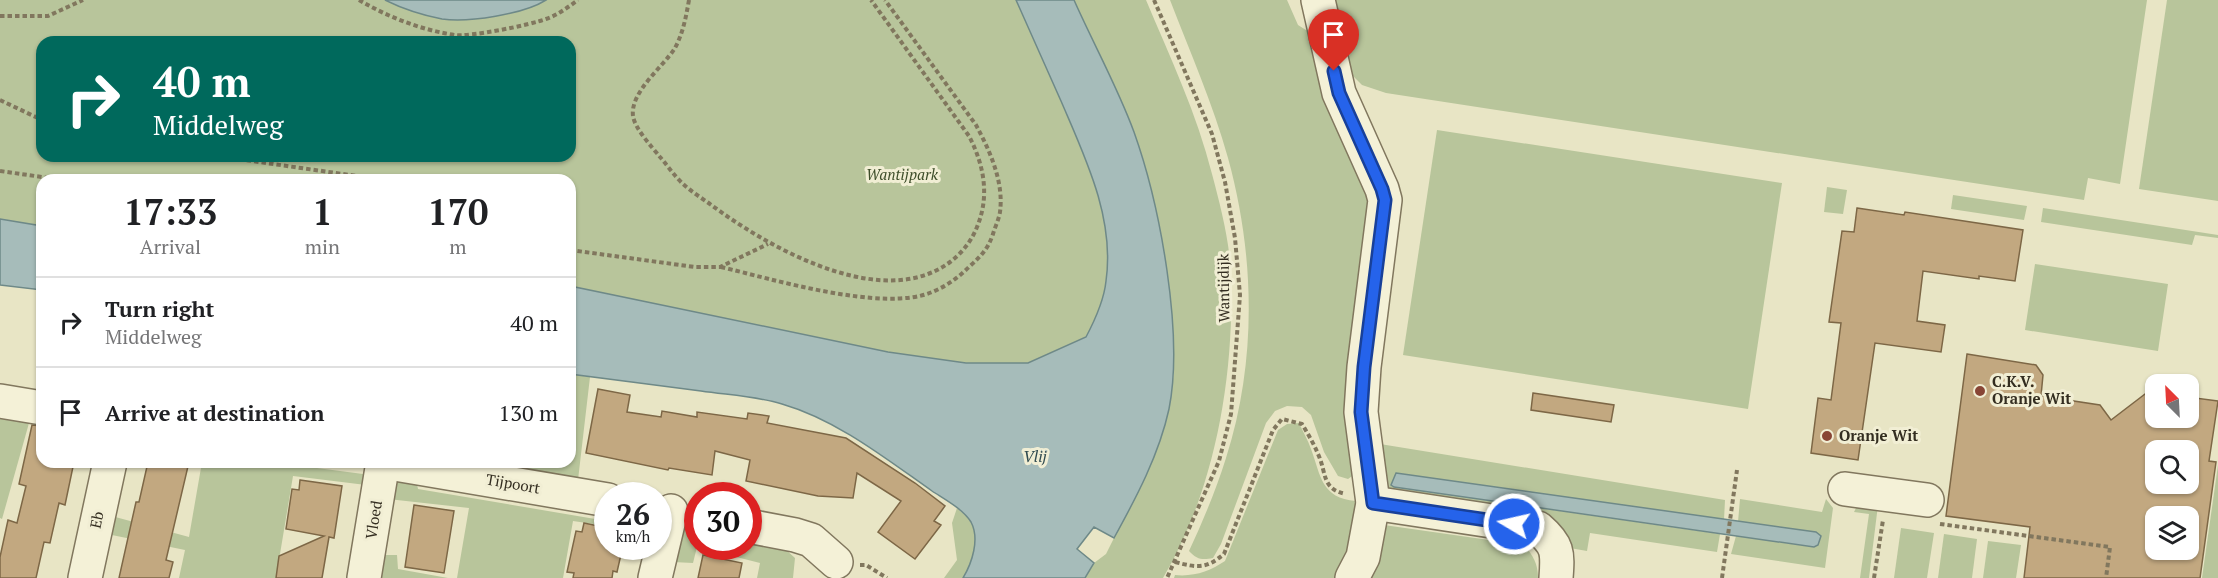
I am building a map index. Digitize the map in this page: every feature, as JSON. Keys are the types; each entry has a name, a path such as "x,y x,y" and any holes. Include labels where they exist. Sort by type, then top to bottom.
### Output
{"street":[{"path":"1318,0 1339,93 1385,200 1364,367 1361,412 1373,503 1363,557 1352,578"},
{"path":"0,401 36,407"},
{"name":"Eb","path":"85,578 109,468"},
{"name":"Vloed","path":"364,578 382,468"},
{"name":"Tijpoort","path":"419,468 594,498"},
{"path":"1845,489 1927,500"},
{"path":"1373,503 1538,528 1552,540 1558,555 1556,578"},
{"path":"655,578 676,512"},
{"path":"762,529 811,540 836,562"}],"path":[{"path":"0,16 48,16 83,0"},
{"path":"359,0 411,24 457,35 546,19 578,0"},
{"path":"689,0 684,27 674,48 650,77 634,103 633,117 645,139 681,183 768,244 839,273 876,281 924,277 949,264 972,241 983,213 985,192 976,149 969,136 871,0"},
{"path":"576,251 695,267 721,267 817,290 875,298 902,298 931,293 957,278 988,249 1000,212 996,170 976,125 885,0"},
{"name":"Wantijdijk","path":"1154,0 1212,134 1225,182 1235,238 1240,295 1231,414 1219,461 1167,578"},
{"path":"0,100 36,117"},
{"path":"259,162 343,174"},
{"path":"0,171 36,176"},
{"path":"721,267 768,244"},
{"path":"1176,561 1191,566 1210,566 1224,554 1273,430 1282,419 1302,424 1319,456 1327,484 1335,492 1373,503"},
{"path":"1722,578 1737,471"},
{"path":"1874,578 1887,495"},
{"path":"1927,500 1925,522 2110,547 2106,578"}],"green space":[{"name":"Wantijpark","path":"0,0 1016,0 1061,101 1096,188 1106,234 1108,257 1103,296 1086,337 1028,363 966,363 888,352 576,287 576,174 36,174 36,225 0,219"},
{"path":"1074,0 1146,0 1199,130 1227,241 1231,268 1231,319 1229,357 1217,434 1196,509 1181,545 1163,578 1085,578 1094,563 1106,554 1151,464 1169,409 1174,372 1168,283 1148,180 1134,132"},
{"path":"1170,0 1287,0 1298,25 1317,37 1370,187 1355,474 1348,479 1338,476 1324,452 1311,415 1302,407 1287,406 1275,411 1266,423 1221,544 1213,558 1206,559 1197,558 1189,551 1218,482 1236,421 1247,346 1249,308 1247,270 1237,195 1228,158 1208,98"},
{"path":"1324,0 2147,0 2120,184 2088,178 2084,200 1386,93 1362,85 1346,69"},
{"path":"2167,0 2218,0 2218,201 2139,189"},
{"path":"1437,130 1782,183 1748,409 1403,355"},
{"path":"1827,187 1847,190 1843,214 1824,212"},
{"path":"1953,195 2027,206 2024,220 1951,209"},
{"path":"2043,208 2218,235 2218,238 2195,235 2192,245 2041,222"},
{"path":"2035,264 2168,284 2158,351 2025,330"},
{"path":"576,375 590,377 578,480 500,468 576,468"},
{"path":"0,418 29,423 2,519 0,518"},
{"path":"1299,423 1324,484 1336,495 1356,501 1350,557 1338,578 1174,578 1175,575 1189,575 1214,568 1225,561 1278,430 1287,424"},
{"path":"1380,444 1725,500 1724,520 1402,474 1391,485 1720,534 1717,552 1590,533 1587,551 1570,548 1381,492"},
{"path":"2218,465 2218,578 2202,578"},
{"path":"201,468 317,468 363,474 366,485 293,476 276,578 179,578 185,550 107,534 108,515 189,537"},
{"path":"397,479 416,480 418,489 594,519 594,524 573,521 563,578 457,578 469,508 388,499"},
{"path":"1740,499 1822,512 1826,499 1833,508 1825,568 1731,554 1736,536 1814,547 1816,532 1738,522"},
{"path":"1858,504 1878,505 1869,578 1860,578 1869,514 1854,512"},
{"path":"957,508 971,522 974,529 974,551 963,578 944,578 957,560 952,523"},
{"path":"1377,524 1524,545 1534,560 1538,578 1368,578"},
{"path":"684,528 684,560 694,560 693,563 673,562 672,544"},
{"path":"1901,528 1934,533 1927,578 1894,578"},
{"path":"1944,534 1977,539 1972,578 1938,578"},
{"path":"762,538 775,540 795,558 793,578 757,578 760,563 748,560 762,560"},
{"path":"1988,541 2021,545 2016,578 1983,578"},
{"path":"379,555 397,555 398,569 448,578 376,578"}],"water":[{"path":"385,0 546,0 510,13 453,20 420,14"},
{"name":"Vlij","path":"1016,0 1074,0 1134,132 1153,196 1167,270 1174,344 1173,379 1165,426 1146,476 1114,538 1094,527 1077,549 1094,563 1085,578 963,578 972,558 975,543 974,529 968,517 860,441 802,411 752,397 576,375 576,287 888,352 966,363 1028,363 1086,337 1101,303 1108,257 1102,211 1079,144"},
{"path":"0,219 36,225 36,289 0,285"},
{"path":"1396,473 1816,532 1821,536 1818,545 1814,547 1394,487 1391,485"}],"building":[{"path":"1857,208 1904,215 1905,212 2023,230 2015,281 1979,276 1979,279 1923,271 1917,321 1945,325 1941,352 1875,343 1858,460 1811,453 1818,398 1831,400 1841,323 1829,322 1842,231 1854,232"},
{"path":"1967,354 2036,365 2043,375 2041,396 2100,405 2111,420 2145,394 2145,428 2199,428 2199,398 2218,401 2209,461 2216,462 2200,578 2024,578 2030,527 1946,516"},
{"path":"598,389 630,395 627,412 661,417 662,411 697,417 697,412 747,419 748,413 769,416 767,423 846,438 915,483 945,506 934,521 941,525 915,559 878,532 901,501 857,473 853,498 818,496 762,484 762,482 746,481 750,460 715,451 712,475 669,468 668,470 586,453"},
{"path":"1533,393 1614,405 1611,422 1531,410"},
{"path":"32,425 36,425 36,468 73,468 65,505 59,503 50,543 44,542 36,578 0,578 0,557 8,520 17,523 26,486 19,484"},
{"path":"147,468 188,468 166,560 173,562 169,578 119,578 136,502 139,502"},
{"path":"300,480 342,486 334,538 329,537 322,578 276,578 279,556 324,536 286,529 292,489 299,490"},
{"path":"414,505 454,511 444,573 405,567"},
{"path":"584,523 594,525 594,560 620,560 617,572 613,571 612,578 573,578 574,573 567,572 576,531 582,532"},
{"path":"702,560 727,560 742,563 739,578 698,578"}],"place":[{"name":"C.K.V. Oranje Wit","path":"1980,391"},
{"name":"Oranje Wit","path":"1827,436"}],"route":[{"path":"1334,71 1339,93 1385,200 1364,367 1361,412 1373,503 1514,524"}]}
